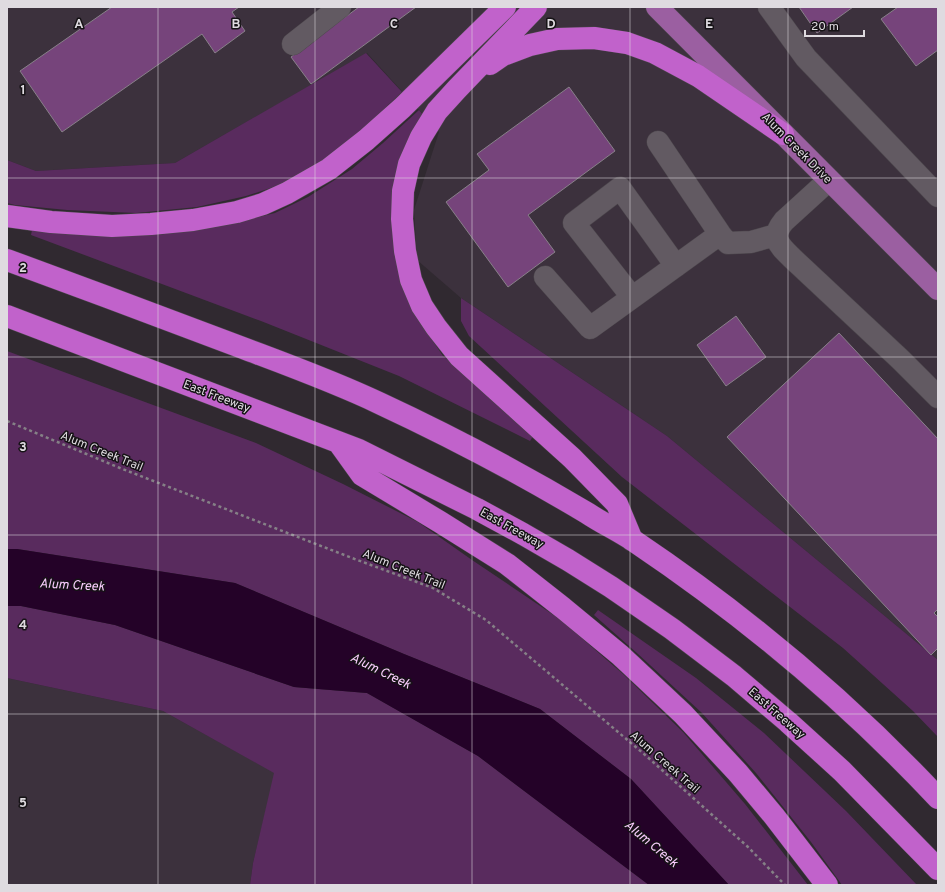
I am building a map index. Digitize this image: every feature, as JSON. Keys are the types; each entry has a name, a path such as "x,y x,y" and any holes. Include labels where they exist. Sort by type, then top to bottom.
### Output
{"highway":[{"path":"7,216 51,222 112,226 193,220 237,212 262,204 288,193 329,169 366,140 402,108 505,7"},
{"path":"536,7 437,111 422,137 409,164 403,191 402,218 405,251 411,280 422,306 436,327 459,356 572,458 617,504 632,540"},
{"path":"457,89 482,69 503,55 530,44 557,39 594,38 627,43 655,53 698,76 783,134"},
{"path":"7,260 180,324 297,369 377,402 451,438 550,491 632,540 701,589 756,631 807,673 872,731 938,798"},
{"name":"East Freeway","path":"7,316 359,450 477,509 568,560 611,587 672,629 734,676 842,770 938,869"},
{"path":"339,443 362,475 507,564 620,655 683,714 727,761 774,816 827,885"}],"main road":[{"name":"Alum Creek Drive","path":"657,7 938,289"}],"lane":[{"path":"293,44 340,7"},
{"path":"769,7 806,58 938,196"},
{"path":"658,142 720,234 728,243 751,242 776,235"},
{"path":"829,180 778,228 776,235 780,244 784,250 901,360 938,397"},
{"path":"632,297 574,223 620,188 676,266"},
{"path":"545,277 590,328 720,234"}],"path":[{"name":"Alum Creek Trail","path":"7,421 127,471 433,588 486,620 602,720 644,754 748,847 785,885"}],"shaded area":[{"path":"7,7 938,7 938,660 667,436 461,298 417,260 414,210 439,132 367,53 175,163 36,171 7,160"},
{"path":"366,53 402,92 348,143 313,169 286,183 246,196 197,207 136,213 67,210 7,203 7,160 36,171 175,163"},
{"path":"419,110 423,115 393,213 394,254 404,288 420,322 443,356 535,433 530,441 399,376 261,321 31,235 32,230 82,235 157,235 216,227 275,213 308,197 352,169"},
{"path":"461,298 667,436 938,660 938,737 913,711 843,648 622,477 469,336 461,321"},
{"path":"7,351 256,443 343,484 418,522 561,620 623,674 683,732 745,804 808,885 729,885 631,779 540,709 235,583 17,549 7,549"},
{"path":"7,606 21,606 115,625 294,687 367,693 478,756 649,885 250,885 253,863 274,773 163,711 7,678"},
{"path":"598,610 696,678 764,733 846,811 917,885 842,885 811,842 756,773 702,713 594,615"},
{"path":"7,678 163,711 275,773 253,863 250,885 7,885"}],"water":[{"name":"Alum Creek","path":"7,549 17,549 235,583 540,709 631,779 729,885 649,885 478,756 367,693 294,687 115,625 21,606 7,606"}],"building":[{"path":"112,7 239,7 232,12 245,31 215,53 202,34 62,132 20,71"},
{"path":"359,7 416,7 311,84 291,57"},
{"path":"799,7 853,7 817,33"},
{"path":"898,7 938,7 938,50 916,66 881,19"},
{"path":"569,87 615,151 528,215 555,252 508,287 446,202 489,170 477,154"},
{"path":"736,316 766,357 726,386 697,345"},
{"path":"839,333 938,439 938,609 934,613 938,617 938,648 931,655 727,437"}]}
